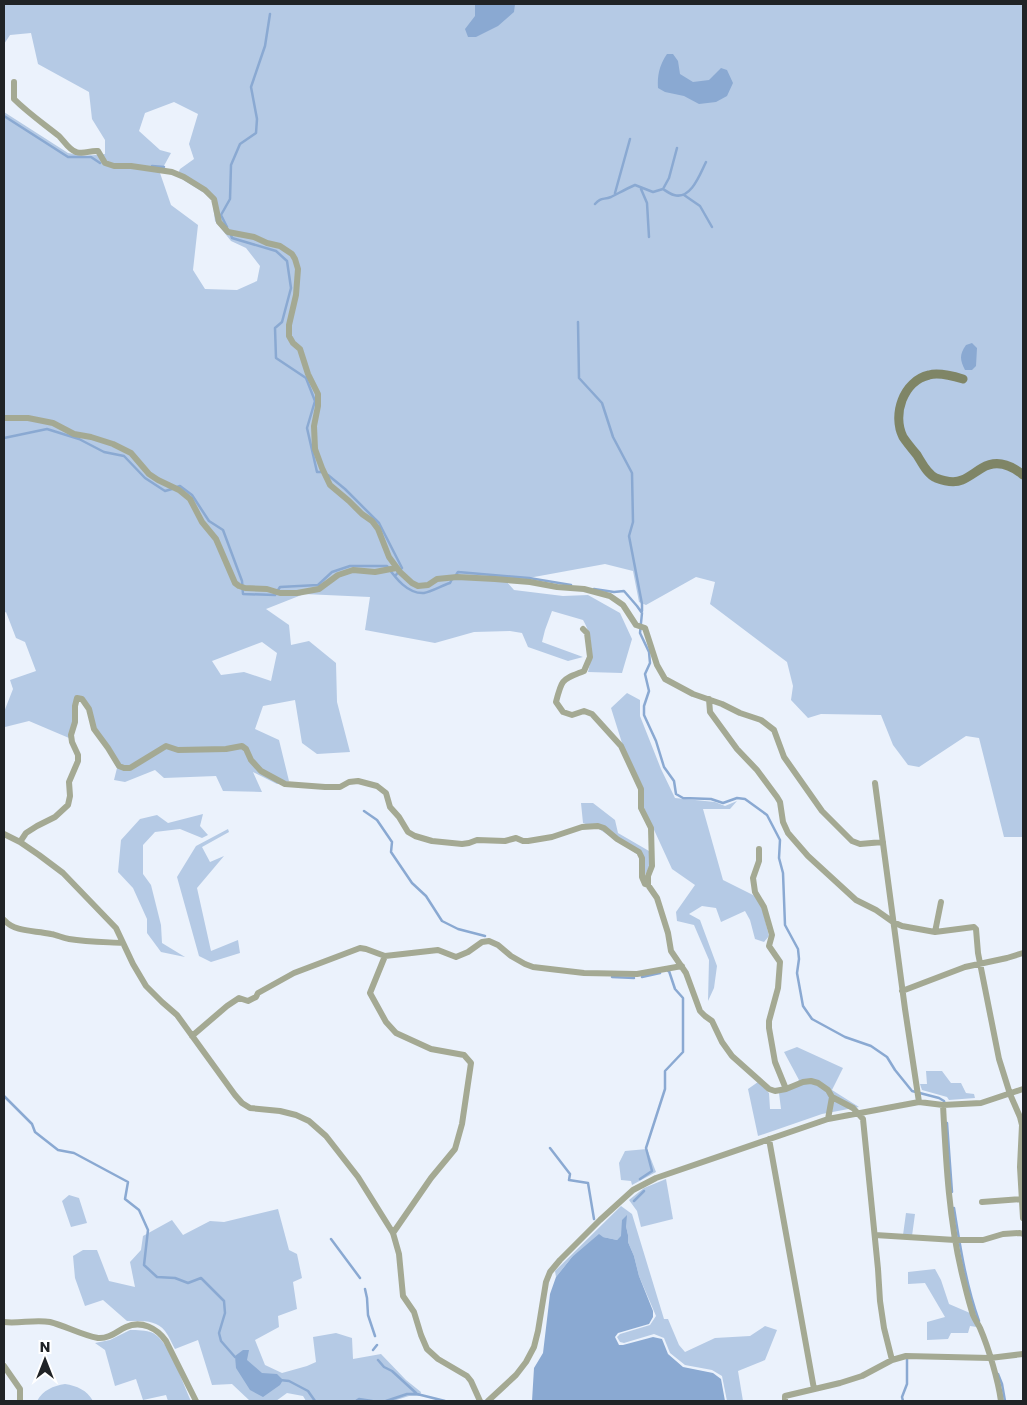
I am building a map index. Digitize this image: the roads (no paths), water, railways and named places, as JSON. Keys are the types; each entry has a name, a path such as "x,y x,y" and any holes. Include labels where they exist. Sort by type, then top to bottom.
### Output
{"street":[{"path":"14,82 14,99 60,137 74,152 84,154 92,150 98,151 105,163 114,166 163,170 184,177 205,190 214,199 219,222 230,233 254,237 280,246 292,254 298,270 289,336 300,349 308,374 318,394 314,426 315,449 330,484 372,521 378,529 389,557 398,570 412,583 418,586 428,585 436,580 457,577 495,579 584,589 610,596 623,605 636,625 645,628 657,665 665,679 693,694 761,720 774,730 784,757 822,811 852,841 860,844 883,842"},
{"path":"963,379 929,375 915,382 904,394 900,407 899,420 903,437 930,474 938,478 954,482 984,467 996,464 1009,465 1016,468 1023,475"},
{"path":"4,418 28,418 53,423 74,434 113,444 131,453 149,474 176,488 190,499 202,522 216,539 222,550 235,582 242,587 297,593 319,589 338,575 353,570 374,572 398,570"},
{"path":"584,629 587,633 590,657 584,671 564,679 556,702 563,712 572,715 584,711 592,714 621,746 641,789 641,808 651,828 652,866 648,876 648,885"},
{"path":"20,842 26,833 56,817 68,805 70,796 69,782 78,761 78,756 72,742 76,722 75,706 77,698 82,699 89,709 94,729 119,766 124,768 130,768 166,746 178,750 226,749 242,746 246,748 252,760 261,771 286,784 340,787 349,782 358,781 377,786 386,793 390,806 408,832 415,836 432,840 462,844 477,840 505,841 516,838 528,841 552,837 582,827 598,826 604,828 617,839 639,852 642,858 642,876 645,884 648,885 657,898 668,933 671,951 682,966 700,1011 712,1021 722,1042 732,1056 768,1089 775,1091 803,1082 811,1081 818,1083 828,1090 832,1097 853,1108 863,1119 882,1319 892,1360"},
{"path":"709,699 710,712 780,802 788,833 808,856 856,900 902,926 935,932 974,927 976,929 980,964 999,1059 1022,1125 1020,1167 1023,1218"},
{"path":"875,783 902,991 919,1100"},
{"path":"4,834 20,842 62,873 116,928 146,986 177,1015 242,1103 250,1108 280,1111 296,1115 309,1121 326,1136 358,1177 393,1233 399,1254 403,1296 414,1312 427,1349 438,1359 466,1376 480,1401"},
{"path":"759,849 759,861 753,878 755,892 764,907 772,935 769,946 780,962 778,988 769,1021 769,1028 775,1062 786,1088"},
{"path":"935,932 942,902"},
{"path":"4,920 8,925 27,931 50,933 84,941 123,943"},
{"path":"192,1036 227,1006 240,998 248,1001 256,997 258,992 294,973 360,948 385,956 438,950 456,957 468,952 482,942 489,942 498,945 511,956 525,964 550,969 584,973 637,974 682,966"},
{"path":"902,991 965,967 1023,953"},
{"path":"385,956 370,993 386,1022 396,1033 431,1049 464,1056 471,1063 462,1124 455,1149 431,1178 393,1233"},
{"path":"488,1401 516,1375 534,1347 546,1282 550,1272 632,1190 656,1178 828,1119 919,1100 942,1105 981,1103 1023,1089"},
{"path":"828,1119 832,1097"},
{"path":"942,1105 948,1192 959,1240 963,1277 974,1316 990,1358 1001,1401"},
{"path":"769,1139 814,1389"},
{"path":"982,1202 1022,1199"},
{"path":"875,1235 983,1240 1003,1234 1023,1234"},
{"path":"4,1322 47,1322 99,1338 109,1336 128,1326 138,1324 148,1326 161,1333 196,1401"},
{"path":"785,1401 785,1396 862,1376 892,1360 906,1356 990,1358 1023,1354"},
{"path":"4,1366 20,1389 20,1401"}],"waterway":[{"path":"227,227 221,215 230,199 231,165 240,144 256,133 257,119 251,87 265,46 270,14"},
{"path":"4,116 68,157 91,157 100,163"},
{"path":"615,193 630,139"},
{"path":"663,189 669,178 677,148"},
{"path":"595,204 635,185 653,192 663,189 680,196 685,194 694,185 706,162"},
{"path":"152,166 164,167"},
{"path":"641,189 647,203 649,237"},
{"path":"684,195 700,206 712,227"},
{"path":"231,235 232,238 276,251 287,261 291,288 282,322 275,328 276,358 306,378 315,401 307,428 317,472 322,472"},
{"path":"578,322 579,378 602,403 613,437 632,473 633,522 629,536 642,611"},
{"path":"4,438 47,429 79,439 104,452 124,456 145,478 165,491 172,489"},
{"path":"328,475 379,523 402,568 395,576"},
{"path":"177,487 180,486 192,495 209,521 223,530 242,581 243,594 275,595 280,587 318,585 332,572 350,566 387,566 402,584 418,593 424,593 450,583 452,579"},
{"path":"456,575 458,572 529,578 571,585"},
{"path":"594,589 614,592 624,591 642,613 640,633 649,652 650,663 645,674 649,691 644,706 644,715 656,741 664,767 674,781 676,794 683,798 711,799 723,803 737,798 745,799 767,815 780,840 779,858 783,873 785,925 798,949 797,973 803,1006 812,1019 845,1037 871,1046 887,1057 912,1091 939,1098 944,1101 945,1105"},
{"path":"364,811 377,820 392,842 391,852 412,883 426,896 442,921 458,929 485,936"},
{"path":"640,1179 652,1171 646,1148 665,1089 665,1071 683,1052 683,998 675,989 668,971"},
{"path":"642,977 660,973"},
{"path":"612,977 634,978"},
{"path":"4,1096 32,1124 35,1132 58,1150 74,1153 128,1182 125,1199 139,1210 148,1230 144,1265 157,1277 175,1278 188,1283 201,1278 224,1301 225,1313 219,1333 221,1341 235,1357"},
{"path":"947,1123 952,1192"},
{"path":"550,1148 570,1174 569,1180 588,1183 594,1219"},
{"path":"634,1201 644,1191"},
{"path":"954,1208 967,1279 979,1321"},
{"path":"331,1239 360,1278"},
{"path":"365,1289 368,1315 375,1336"},
{"path":"373,1350 377,1345"},
{"path":"903,1401 902,1397 907,1384 907,1358"},
{"path":"378,1360 416,1393"},
{"path":"998,1374 1005,1401"},
{"path":"280,1380 289,1381 308,1391 315,1401"},
{"path":"386,1401 407,1394 417,1394 445,1401"},
{"path":"356,1401 359,1399 372,1401"}]}
